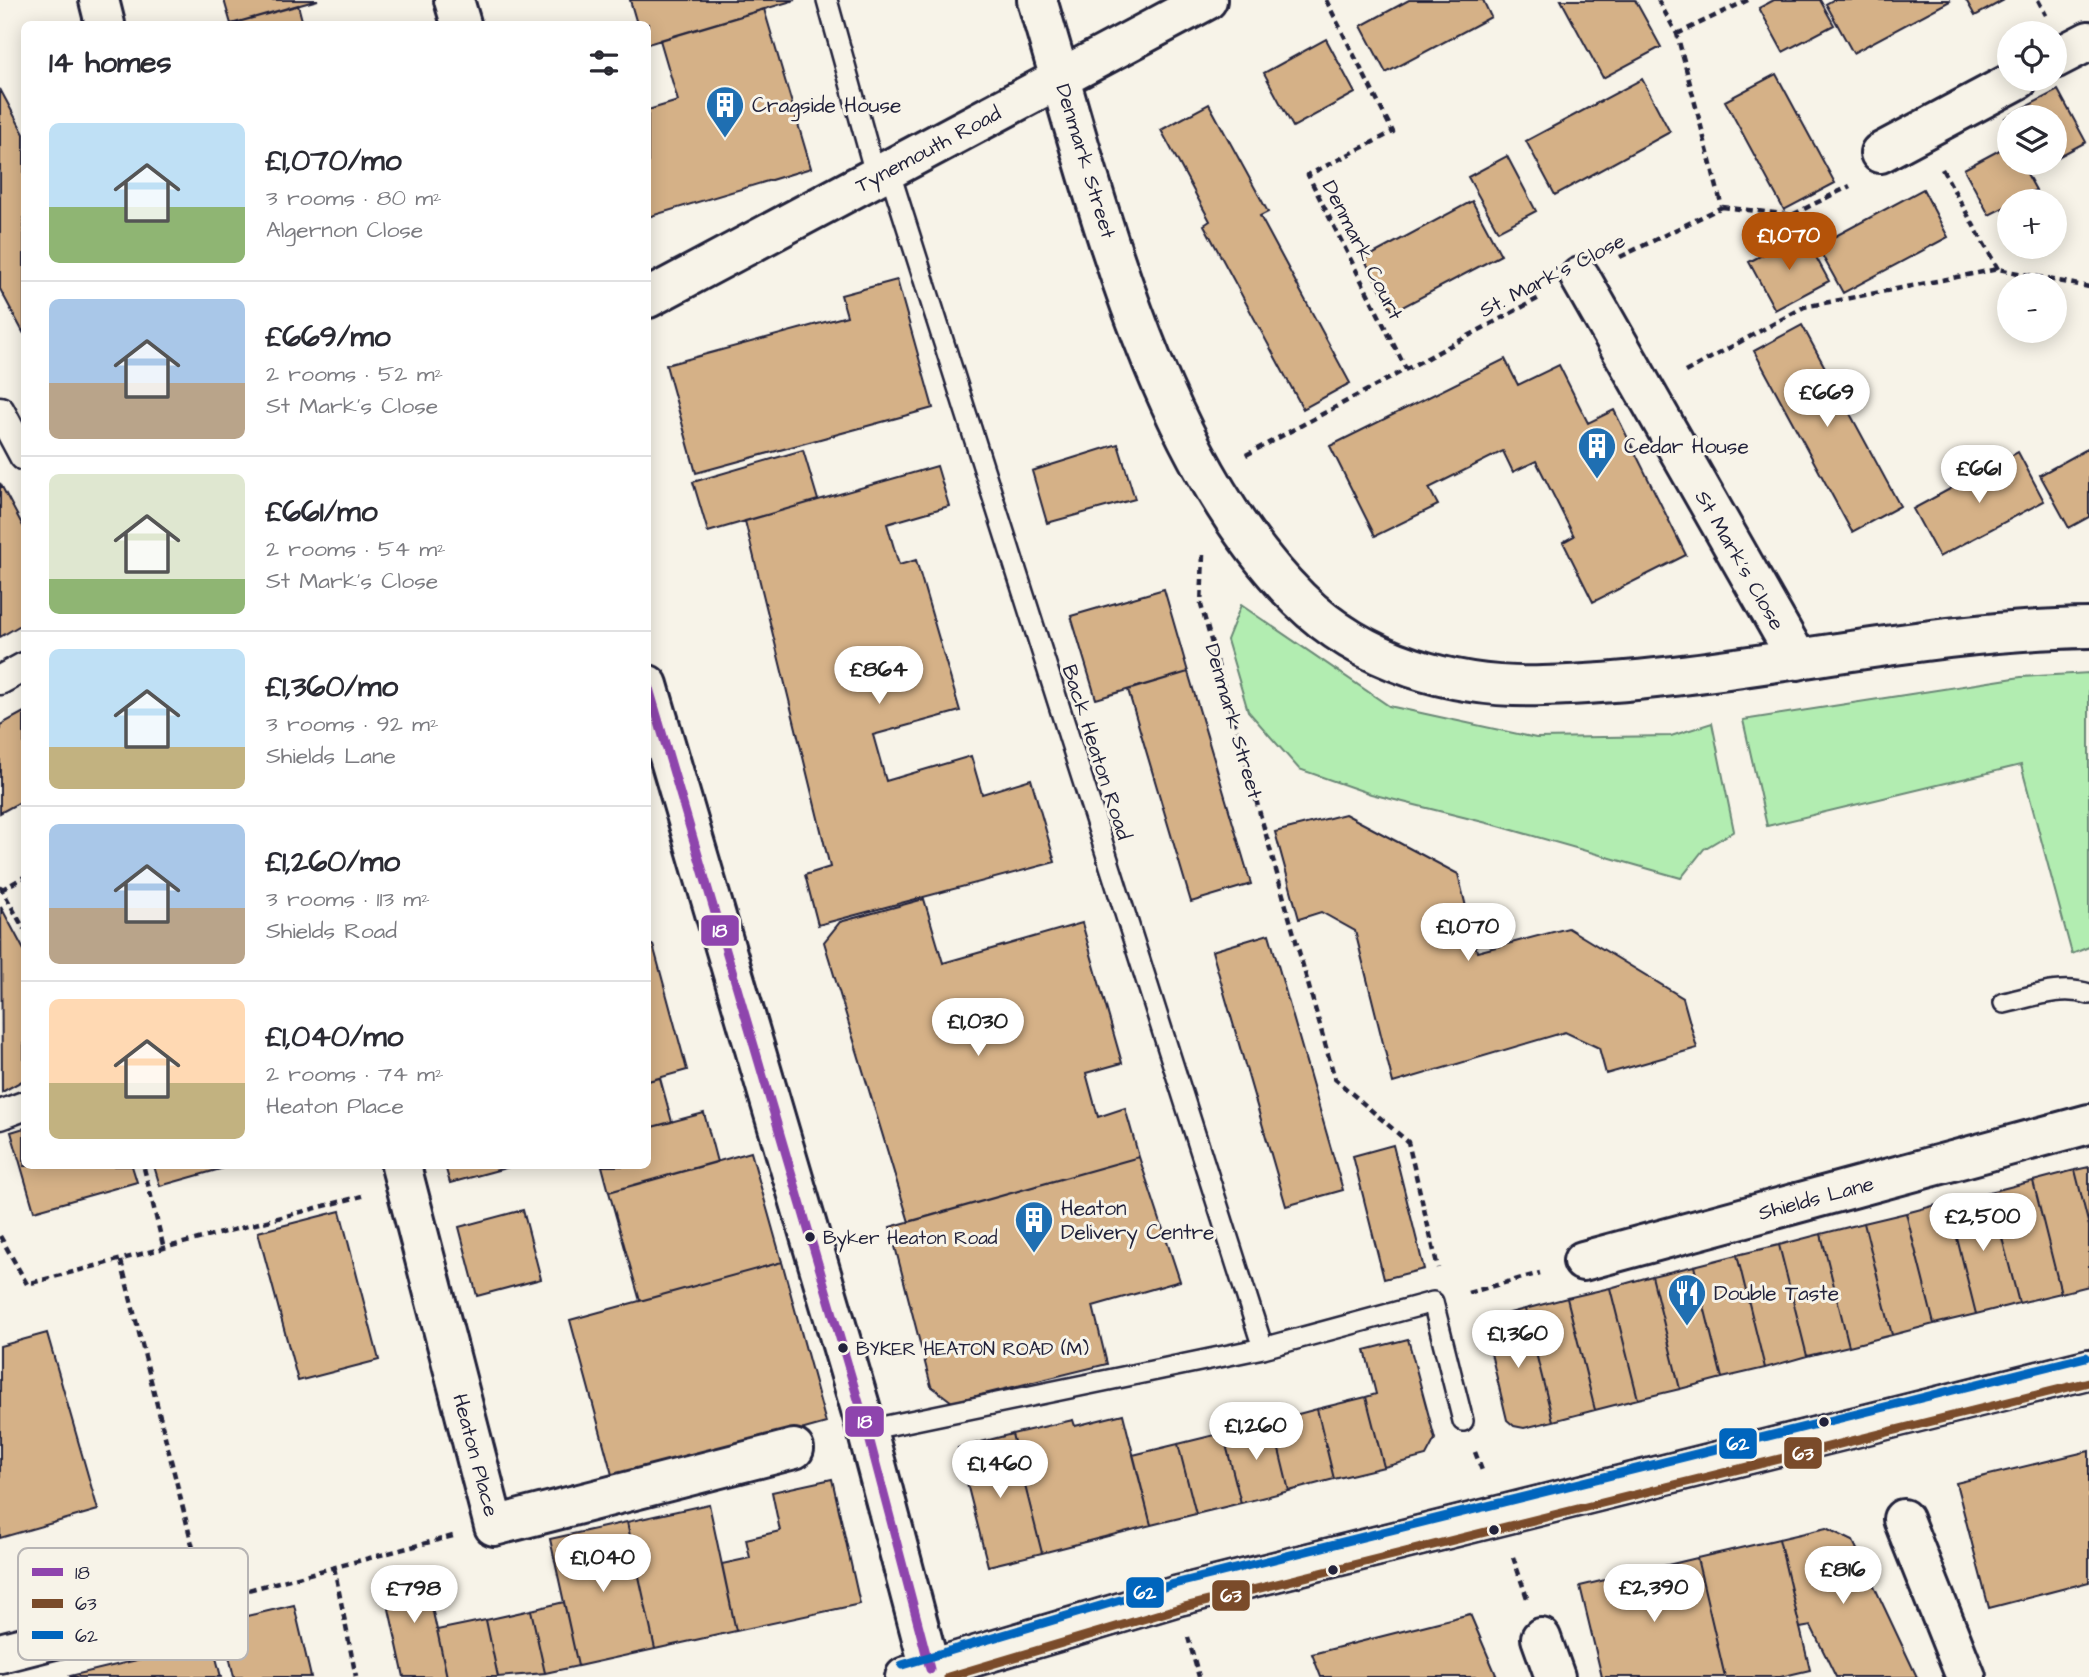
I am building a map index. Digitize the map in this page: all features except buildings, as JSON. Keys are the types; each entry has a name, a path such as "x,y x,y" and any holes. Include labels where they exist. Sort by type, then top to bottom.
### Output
{"street":[{"path":"99,0 104,21"},
{"path":"454,0 460,21"},
{"name":"Denmark Street","path":"1037,0 1124,286 1177,418 1206,476 1261,558 1301,602 1344,634 1391,660 1434,677 1486,686 1542,686 1642,680 1984,635 2089,628"},
{"name":"Tynemouth Road","path":"651,296 1207,0"},
{"path":"2067,52 2089,41"},
{"path":"1880,153 1997,91"},
{"name":"St Mark's Close","path":"1580,276 1798,660"},
{"path":"0,411 21,450"},
{"path":"0,680 21,669"},
{"path":"651,695 867,1430 918,1673 1177,1596 2089,1369"},
{"path":"0,1115 21,1107"},
{"name":"Shields Lane","path":"1583,1261 2089,1124"},
{"name":"Heaton Place","path":"403,1175 494,1526 794,1449"},
{"path":"1903,1519 1966,1677"},
{"path":"1541,1638 1555,1677"}],"lane":[{"name":"Back Heaton Road","path":"827,0 1263,1348"},
{"path":"2004,1003 2075,989 2089,994"},
{"path":"867,1430 1263,1348 1433,1302 1463,1421"}],"path":[{"name":"Denmark Court","path":"1326,0 1394,132 1308,176 1406,369"},
{"path":"1658,0 1676,34 1721,207 1792,215 1853,184 1880,153"},
{"path":"1676,34 1748,0"},
{"path":"1923,132 1998,269"},
{"name":"St. Mark's Close","path":"1206,476 1580,276 1721,207"},
{"path":"1645,394 1804,307 1998,269 2089,287"},
{"name":"Denmark Street","path":"1203,553 1201,605 1335,1079 1408,1142 1441,1280 1433,1302"},
{"path":"21,878 1,888 21,924"},
{"path":"144,1169 164,1249"},
{"path":"0,1236 27,1284 164,1249 403,1175"},
{"path":"121,1261 178,1548"},
{"path":"1433,1302 1583,1261"},
{"path":"1463,1421 1541,1638"},
{"path":"248,1590 494,1526"},
{"path":"334,1567 356,1677"}],"green space":[{"path":"1241,605 1389,706 1536,738 1671,736 1712,723 1734,831 1704,849 1681,878 1495,825 1371,794 1299,769 1248,711 1227,640"},
{"path":"2089,673 2089,947 2072,954 2021,765 1767,826 1743,720 2021,677"}],"transit line":[{"name":"18","path":"651,695 867,1430 930,1669"},
{"name":"62","path":"902,1665 1174,1584 2086,1357"},
{"name":"63","path":"948,1677 1180,1608 2089,1382"}],"place":[{"name":"Cragside House","path":"725,139"},
{"name":"Cedar House","path":"1597,480"},
{"name":"Byker Heaton Road","path":"810,1237"},
{"name":"Heaton Delivery Centre","path":"1034,1254"},
{"name":"Double Taste","path":"1687,1327"},
{"name":"BYKER HEATON ROAD (M)","path":"843,1348"}]}
